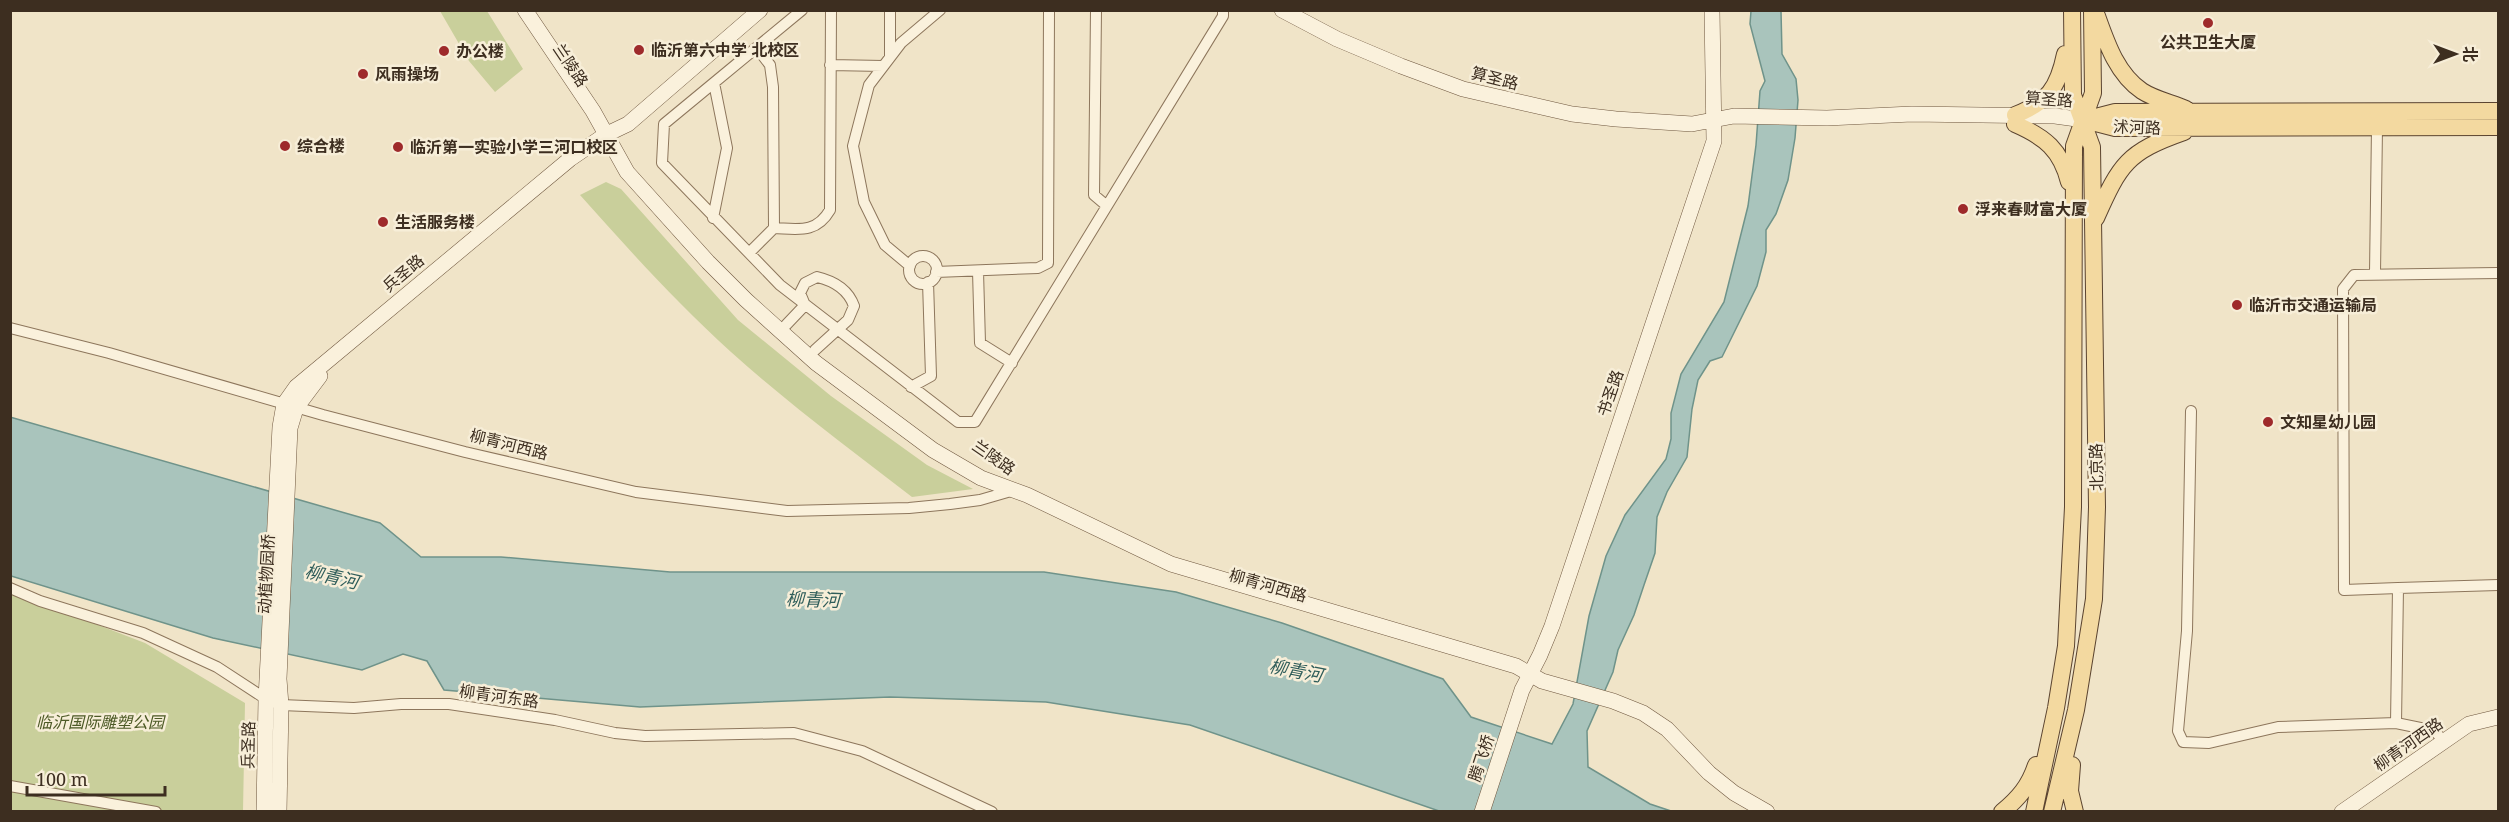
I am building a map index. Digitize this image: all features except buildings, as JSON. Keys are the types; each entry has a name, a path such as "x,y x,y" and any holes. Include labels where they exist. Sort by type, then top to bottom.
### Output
{"main road":[{"name":"兰陵路","path":"514,10 585,118 605,135 715,256 786,325 863,389 938,442 984,470 1011,491"},
{"name":"兰陵路","path":"525,10 593,111 627,172 708,262 746,300 816,363 933,450 981,478 1011,491"},
{"name":"兵圣路","path":"283,471 280,427 290,406 320,376 590,154 621,115 748,10"},
{"name":"兵圣路","path":"605,135 628,124 760,10"},
{"name":"算圣路","path":"1282,10 1351,45 1463,89 1583,115 1692,124 1734,117 1748,122 1862,123 2016,120 2056,124 2084,120"},
{"name":"算圣路","path":"1298,10 1404,58 1465,81 1574,105 1617,111 1693,114 1714,122"},
{"name":"书圣路","path":"1712,10 1714,122"},
{"name":"书圣路","path":"1517,717 1529,692 1534,652 1720,110 1718,10"},
{"name":"北京路","path":"2034,812 2056,708 2066,646 2073,507 2074,146 2092,93 2093,10"},
{"path":"2093,10 2110,52 2129,80 2144,92 2195,120"},
{"name":"北京路","path":"2052,812 2076,710 2094,599 2097,507 2092,147 2073,94 2072,11"},
{"path":"2072,11 2060,78 2037,107 2016,120 2039,134 2052,147 2065,166 2074,200"},
{"name":"沭河路","path":"2084,120 2115,128 2195,120 2499,111"},
{"name":"沭河路","path":"2195,120 2378,128 2499,127"},
{"path":"2093,225 2112,181 2130,159 2151,144 2195,120"},
{"name":"动植物园桥","path":"273,679 283,471"},
{"name":"柳青河西路","path":"1011,491 1024,503 1168,573 1513,675 1530,674 1543,677 1558,685 1613,701 1643,713 1667,729 1709,773 1734,793 1767,812"},
{"name":"兵圣路","path":"273,679 279,812"},
{"name":"兵圣路","path":"264,812 274,702"},
{"path":"2002,812 2020,797 2030,781 2056,708"},
{"path":"2075,812 2070,791 2076,710"},
{"name":"腾飞桥","path":"1482,812 1517,717"},
{"name":"腾飞桥","path":"1489,812 1517,717"},
{"name":"柳青河西路","path":"2342,812 2469,724 2499,717"}],"street":[{"path":"802,10 664,124 662,163 780,285 958,422 975,422 1223,16 1223,10"},
{"path":"748,253 774,228 809,229 823,221 830,210 831,10"},
{"path":"887,62 890,10"},
{"path":"910,266 885,245 864,202 853,146 869,85 901,43 939,10"},
{"path":"936,272 1038,268 1048,263 1049,10"},
{"path":"1096,10 1094,195 1107,206"},
{"path":"757,48 770,65 773,87 774,228"},
{"path":"830,65 887,62"},
{"path":"713,218 727,148 714,83"},
{"path":"2375,273 2378,128"},
{"path":"911,387 931,376 928,282 936,272 935,263 928,256 917,257 910,266 911,276 919,283 928,282"},
{"path":"978,271 980,343 1011,363"},
{"path":"2499,273 2354,275 2343,289 2344,590 2499,585"},
{"path":"805,304 800,293 805,284 817,277 831,281 850,295 854,306 848,320 815,350"},
{"path":"786,325 805,304"},
{"name":"柳青河西路","path":"10,328 109,352 290,406 465,452 636,492 787,511 950,504 980,500 1011,491"},
{"path":"2191,411 2187,631 2178,731 2183,742 2210,743 2278,727 2396,723 2435,731 2443,741"},
{"path":"10,588 40,601 143,633 217,667 274,702"},
{"path":"2396,723 2398,588"},
{"name":"柳青河东路","path":"274,702 354,708 449,704 555,720 615,733 645,736 794,733 862,751 992,812"},
{"path":"10,786 156,812"}],"green space":[{"path":"440,11 487,11 523,69 495,92 469,61"},
{"path":"606,182 621,189 738,320 831,396 927,465 973,489 912,497 775,390 691,314 580,195"},
{"name":"临沂国际雕塑公园","path":"10,591 145,643 245,703 243,811 11,811"}],"water":[{"name":"柳青河","path":"1751,11 1781,11 1782,54 1796,79 1798,100 1795,138 1788,180 1776,214 1766,230 1766,252 1757,286 1722,357 1710,361 1698,380 1692,409 1687,457 1667,492 1657,517 1655,553 1634,615 1618,650 1613,672 1587,731 1588,767 1650,804 1671,811 1439,811 1190,725 1046,702 890,697 640,707 444,690 427,661 403,654 362,670 213,638 11,576 10,417 380,523 421,557 501,557 670,572 1044,572 1176,592 1282,623 1443,679 1471,717 1552,744 1573,704 1589,616 1606,556 1625,515 1666,459 1671,439 1671,413 1681,374 1724,302 1748,206 1760,91 1765,81 1750,24"}],"place":[{"name":"公共卫生大厦","path":"2208,23"},
{"name":"临沂第六中学 北校区","path":"639,50"},
{"name":"办公楼","path":"444,51"},
{"name":"风雨操场","path":"363,74"},
{"name":"综合楼","path":"285,146"},
{"name":"临沂第一实验小学三河口校区","path":"398,147"},
{"name":"浮来春财富大厦","path":"1963,209"},
{"name":"生活服务楼","path":"383,222"},
{"name":"临沂市交通运输局","path":"2237,305"},
{"name":"文知星幼儿园","path":"2268,422"}]}
